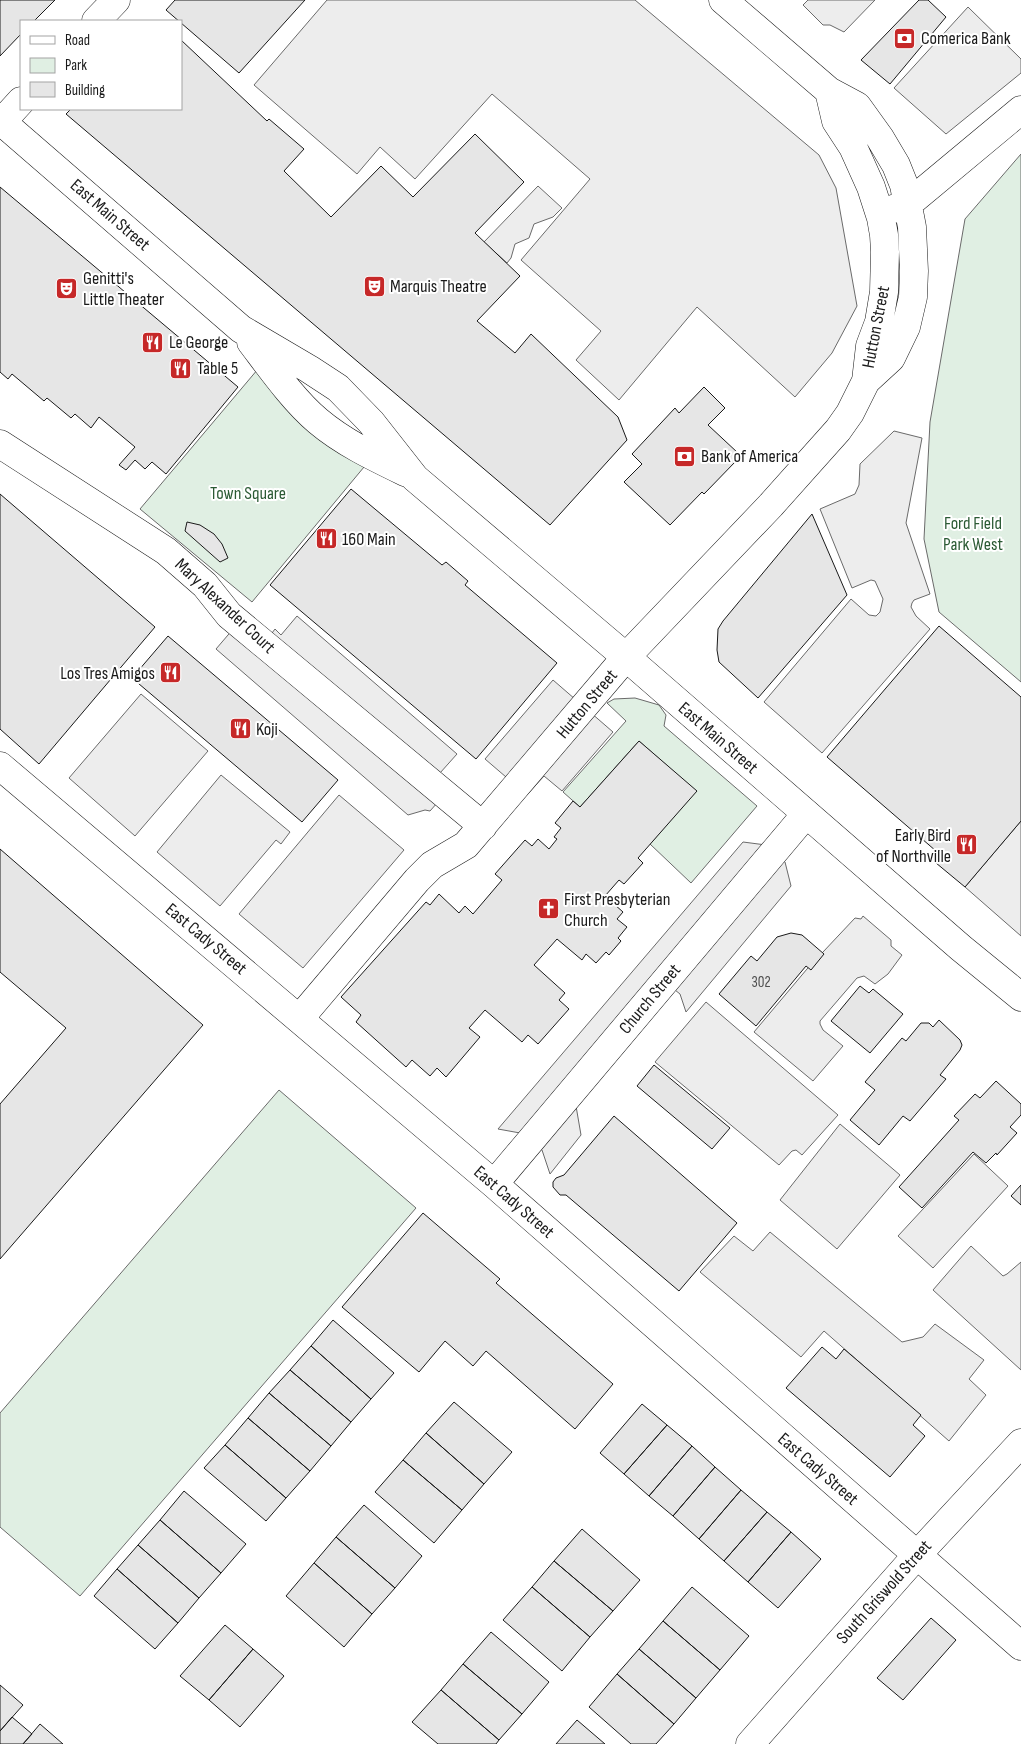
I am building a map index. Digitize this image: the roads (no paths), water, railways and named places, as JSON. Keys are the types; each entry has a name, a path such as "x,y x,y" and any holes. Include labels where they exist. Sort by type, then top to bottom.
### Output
{"street":[{"path":"97,20 116,0"},
{"name":"Hutton Street","path":"723,0 829,91 857,106 880,138 904,185 912,227 913,297 906,327 891,358 866,381"},
{"name":"Hutton Street","path":"300,1018 422,875 432,865 466,845 626,657 764,512 838,430 850,413 866,381 870,346 879,322 884,292 885,252 880,214 871,187 859,159 836,121 829,91"},
{"path":"1,122 20,102"},
{"path":"880,214 908,204 1021,110"},
{"name":"East Main Street","path":"1,122 241,329 338,388 371,422 415,478 626,657 1021,998"},
{"name":"East Main Street","path":"241,329 292,393 317,420 353,446 415,478"},
{"name":"Mary Alexander Court","path":"0,444 166,551 205,585 229,615 483,826"},
{"name":"East Cady Street","path":"0,766 494,1184 1021,1646"},
{"name":"Church Street","path":"494,1184 806,814"},
{"name":"South Griswold Street","path":"750,1744 916,1555 1021,1443"}],"place":[{"name":"Comerica Bank","path":"905,38"},
{"name":"Marquis Theatre","path":"374,286"},
{"name":"Genitti's Little Theater","path":"67,288"},
{"name":"Le George","path":"153,342"},
{"name":"Table 5","path":"181,368"},
{"name":"Bank of America","path":"685,456"},
{"name":"160 Main","path":"326,539"},
{"name":"Los Tres Amigos","path":"171,673"},
{"name":"Koji","path":"240,729"},
{"name":"Early Bird of Northville","path":"967,845"},
{"name":"First Presbyterian Church","path":"548,909"}],"park label":[{"name":"Town Square","path":"248,493"},
{"name":"Ford Field Park West","path":"973,533"}]}
